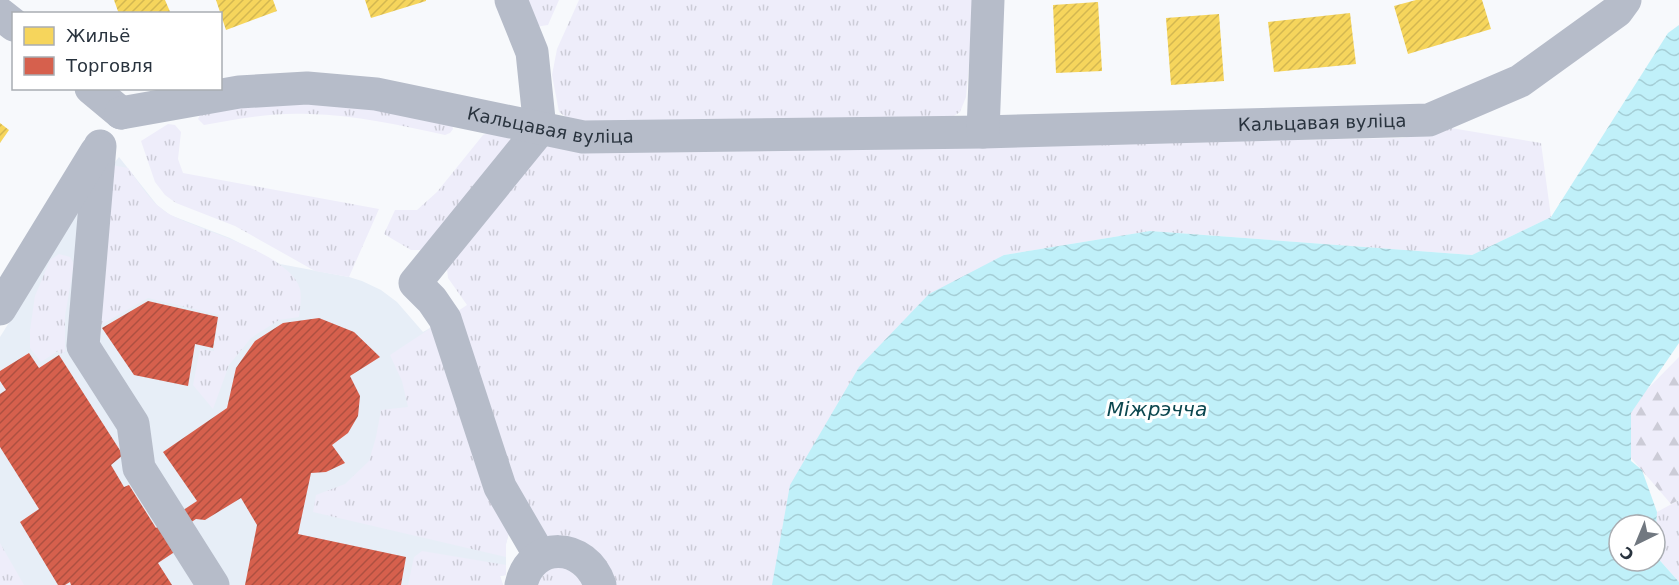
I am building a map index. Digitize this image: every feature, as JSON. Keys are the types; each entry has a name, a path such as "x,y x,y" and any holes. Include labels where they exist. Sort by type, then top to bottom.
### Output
{"street":[{"path":"511,0 532,52 540,129 415,283 432,300 445,319 500,487 540,556"},
{"path":"983,132 988,0"},
{"name":"Кальцавая вуліца","path":"121,113 239,92 307,88 376,94 583,137 983,132 1429,120 1520,81 1617,11 1625,0"},
{"path":"0,14 12,23"},
{"path":"0,309 121,113 93,90"},
{"path":"100,146 83,346 133,424 139,468 213,585"},
{"path":"521,585 527,568 540,556 553,552 569,552 583,559 594,570 600,585"}],"shaded area":[{"path":"119,157 157,205 170,215 230,238 280,264 362,281 381,290 397,302 423,332 437,324 512,521 506,544 506,575 500,576 503,585 0,585 0,337 88,196"}],"green space":[{"path":"523,0 559,0 548,25 535,27"},
{"path":"579,0 975,0 966,97 960,112 946,121 580,127 559,112 552,75 557,49"},
{"path":"309,100 374,106 452,124 453,129 445,135 360,118 309,114 269,115 204,125 198,119 202,111"},
{"path":"168,124 175,125 181,132 178,159 183,173 379,209 349,277 315,271 235,226 176,203 165,195 155,182 141,141"},
{"path":"1451,128 1541,143 1551,217 1472,255 1150,231 1004,255 861,585 612,585 542,538 509,481 452,315 467,305 448,278 447,269 539,150 549,145 975,145 1402,138"},
{"path":"491,132 513,140 421,250 411,250 384,234 395,210 417,210 437,192 483,135"},
{"path":"112,165 128,168 147,194 164,211 263,254 280,264 293,276 300,289 299,317 279,320 251,338 229,365 213,409 193,385 200,349 214,351 219,315 148,298 97,327"},
{"path":"59,254 70,257 74,264 65,316 65,352 60,354 58,351 41,362 30,348 35,296 50,260"},
{"path":"437,324 512,521 506,544 506,557 313,512 316,495 345,484 369,461 381,410 408,407 402,381 390,355"},
{"path":"1679,357 1679,500 1671,504 1607,430"},
{"path":"1679,500 1679,582 1667,568 1667,513 1657,512"},
{"path":"0,543 24,585 0,585"},
{"path":"422,551 506,565 506,575 500,576 503,585 408,585 414,557"},
{"path":"566,565 585,585 533,585 540,572"}],"water":[{"name":"Міжрэчча","path":"1679,25 1679,343 1631,413 1631,461 1642,470 1657,513 1607,513 1607,573 1667,573 1667,568 1679,585 772,585 790,485 859,367 929,294 1004,255 1150,231 1472,255 1551,217 1668,33"}],"building: Жильё":[{"path":"114,0 165,0 170,12 118,12"},
{"path":"216,0 273,0 277,11 226,30 222,12"},
{"path":"365,0 426,0 426,1 371,18"},
{"path":"1416,0 1482,0 1491,29 1408,54 1394,6"},
{"path":"1098,2 1102,71 1056,73 1053,5"},
{"path":"1350,13 1356,64 1274,72 1268,22"},
{"path":"1219,14 1224,81 1171,85 1166,18"},
{"path":"0,123 9,130 0,143"}],"building: Торговля":[{"path":"148,301 218,317 213,348 195,344 188,386 134,375 102,328"},
{"path":"319,318 354,332 380,357 350,376 360,396 358,416 348,433 332,445 345,463 326,472 311,473 298,534 406,557 401,585 245,585 257,525 241,498 205,520 196,519 167,538 176,551 158,563 172,585 71,585 70,582 58,585 20,522 39,509 0,447 0,394 6,390 0,381 0,371 29,353 39,368 59,355 123,455 111,465 124,487 129,485 156,528 197,501 163,452 227,408 236,368 255,341 283,323"}]}
